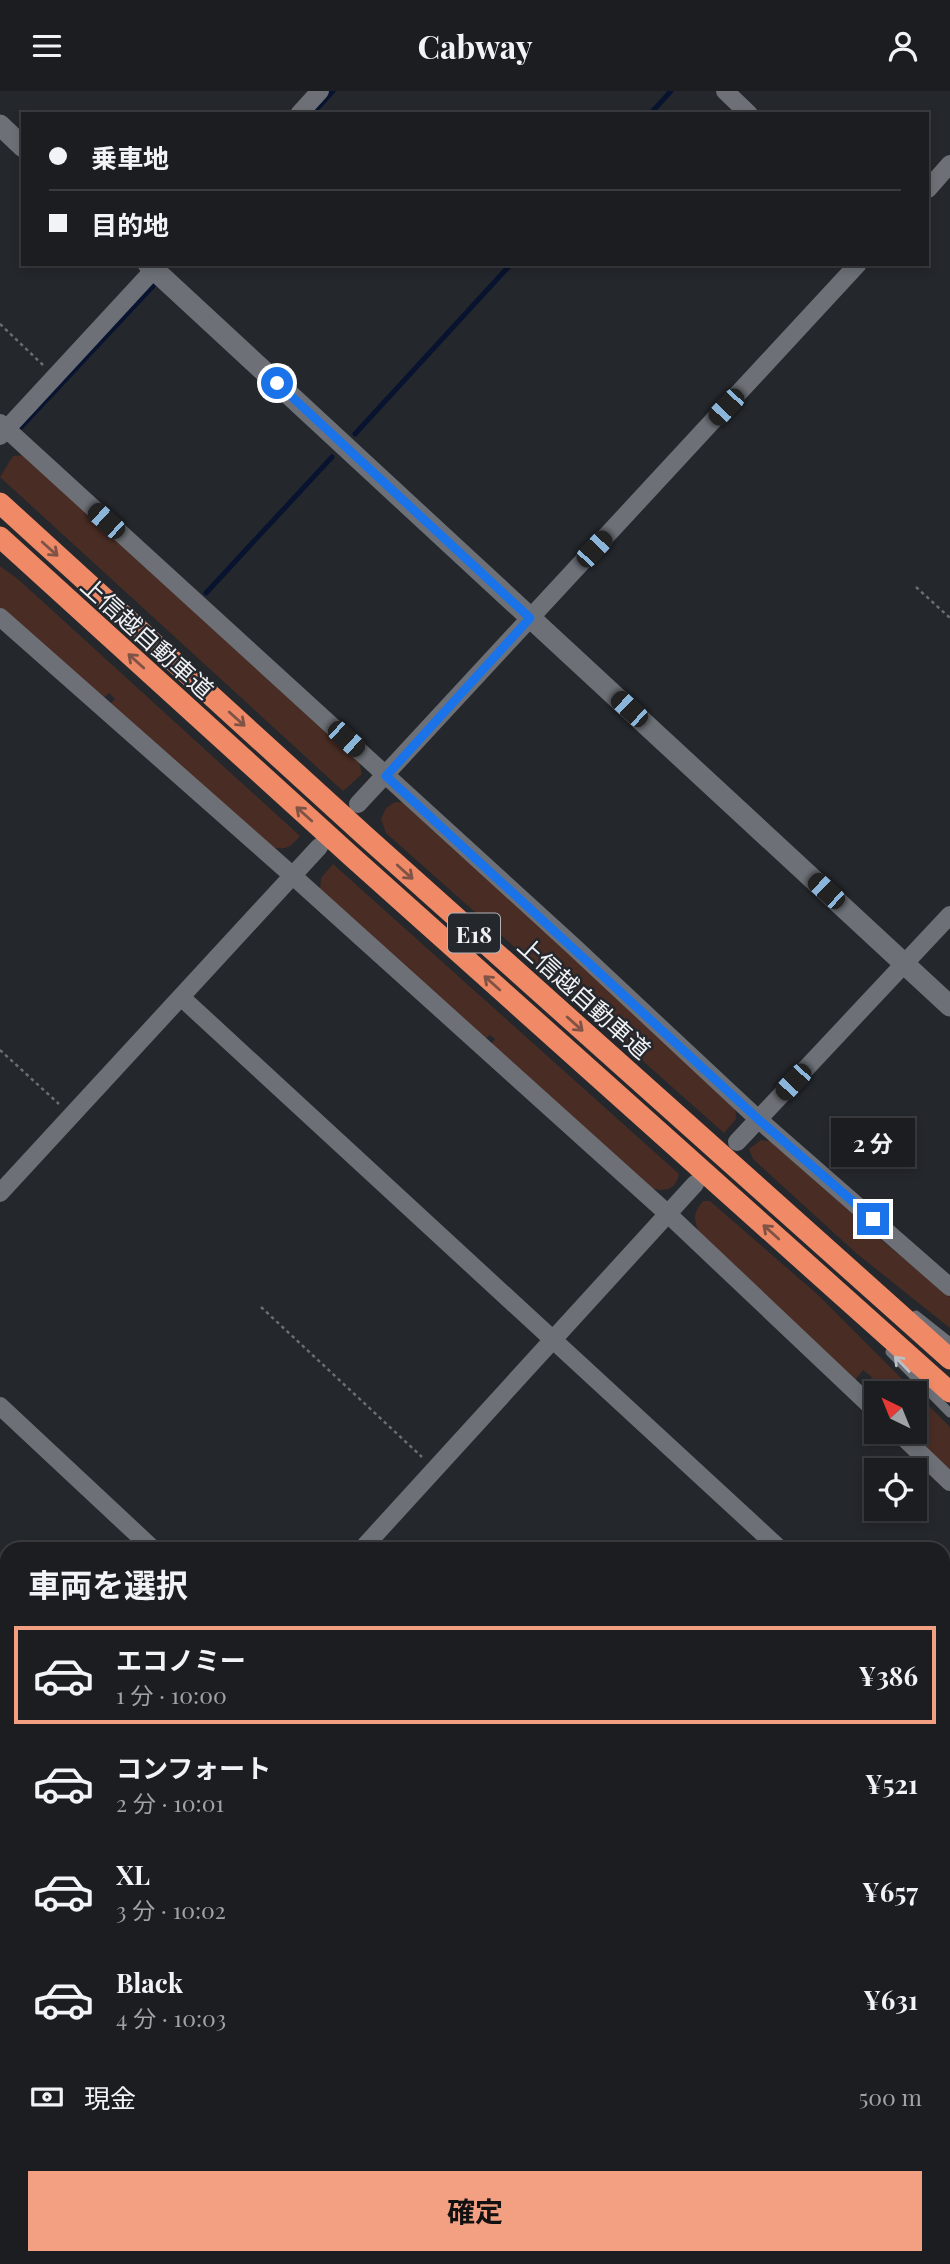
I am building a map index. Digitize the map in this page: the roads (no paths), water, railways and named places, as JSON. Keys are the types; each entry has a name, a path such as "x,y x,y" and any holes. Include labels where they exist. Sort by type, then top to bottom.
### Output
{"highway":[{"name":"上信越自動車道","path":"0,503 353,825 950,1359"},
{"name":"上信越自動車道","path":"0,537 361,866 950,1392"}],"street":[{"path":"301,112 320,91"},
{"path":"725,91 747,112"},
{"path":"0,125 21,144"},
{"path":"929,188 950,165"},
{"path":"950,1006 154,266 56,376 2,430 386,776 758,1119 950,1287"},
{"path":"358,804 856,266"},
{"path":"0,617 293,876 668,1214 864,1400"},
{"path":"0,1193 319,847"},
{"path":"737,1142 950,915"},
{"path":"181,997 772,1542"},
{"path":"368,1542 695,1184"},
{"path":"0,1406 146,1542"},
{"path":"911,1444 950,1482"},
{"path":"0,2014 0,2043"}],"lane":[{"path":"817,1240 950,1342"},
{"path":"801,1260 950,1413"}],"waterway":[{"path":"314,112 333,91"},
{"path":"652,112 671,91"},
{"path":"355,434 509,266"},
{"path":"21,427 153,286"},
{"path":"206,593 332,457"}]}
